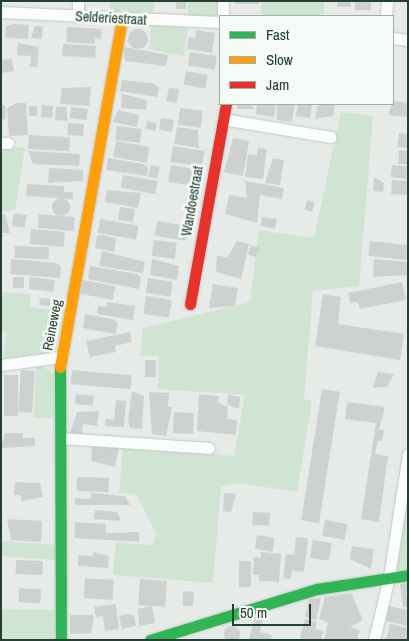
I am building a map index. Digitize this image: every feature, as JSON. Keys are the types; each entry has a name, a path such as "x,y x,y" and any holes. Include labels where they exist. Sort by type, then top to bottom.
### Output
{"street":[{"path":"78,1 78,17"},
{"path":"223,1 223,15"},
{"path":"386,15 387,1"},
{"name":"Selderiestraat","path":"1,12 122,20 219,22"},
{"name":"Reineweg","path":"61,640 60,357 122,20"},
{"path":"394,38 408,40"},
{"name":"Wandoestraat","path":"190,304 226,105"},
{"path":"223,119 330,137"},
{"path":"1,365 60,357"},
{"path":"60,438 209,448"},
{"path":"374,640 389,577 408,454"},
{"path":"150,640 317,589 408,575"}],"green space":[{"path":"110,1 154,1 154,15 110,12"},
{"path":"188,1 220,1 219,17 188,17"},
{"path":"261,1 324,1 324,15 261,15"},
{"path":"151,25 188,25 184,56 149,49"},
{"path":"341,112 373,116 359,286 313,291 304,399 312,400 297,492 238,483 221,487 213,583 113,575 116,543 153,545 156,533 136,494 119,493 123,446 234,456 245,395 158,389 159,356 140,356 143,328 250,302 259,230 314,238"},
{"path":"25,147 15,210 1,211 1,148"},
{"path":"1,292 30,294 30,307 63,311 55,355 2,360 7,332 1,331"},
{"path":"42,366 54,374 54,418 34,418 36,367"},
{"path":"408,473 408,572 395,570"},
{"path":"1,541 58,545 57,560 1,556"},
{"path":"1,609 56,610 55,640 1,640"}],"building":[{"path":"176,1 186,1 186,9 176,9"},
{"path":"235,1 259,1 259,4 235,4"},
{"path":"337,1 351,1 351,7 337,7"},
{"path":"355,1 371,1 371,10 355,10"},
{"path":"14,24 29,25 28,39 5,38 6,26"},
{"path":"35,26 43,26 42,39 31,38"},
{"path":"67,27 102,29 101,39 95,38 95,44 66,42"},
{"path":"138,29 145,32 148,39 145,46 138,49 131,46 128,39 131,32"},
{"path":"196,30 215,33 212,53 187,49 189,37 195,38"},
{"path":"18,43 39,47 37,67 30,67 31,56 17,55"},
{"path":"63,44 96,46 95,58 62,56"},
{"path":"124,47 168,55 166,66 125,61"},
{"path":"190,52 217,56 215,70 188,66"},
{"path":"12,59 14,71 1,73 1,60"},
{"path":"186,71 208,75 205,89 184,85"},
{"path":"122,80 153,83 159,87 157,97 120,91"},
{"path":"91,87 89,106 60,104 62,88"},
{"path":"169,88 179,89 177,103 166,101"},
{"path":"122,94 147,100 146,110 121,108"},
{"path":"394,101 408,103 408,117 388,115 392,105 394,105"},
{"path":"17,103 26,103 28,135 9,136 7,108"},
{"path":"1,105 5,105 6,119 1,120"},
{"path":"42,105 53,106 52,118 41,117"},
{"path":"237,105 253,105 253,109 237,109"},
{"path":"257,105 276,105 274,117 256,114"},
{"path":"277,105 295,105 292,122 277,120"},
{"path":"298,105 312,105 310,118 296,116"},
{"path":"318,105 335,105 333,116 315,119"},
{"path":"29,106 37,106 37,116 29,116"},
{"path":"56,106 66,107 68,121 55,120"},
{"path":"71,107 88,109 87,120 70,118"},
{"path":"180,108 203,111 201,128 178,125"},
{"path":"118,110 139,115 137,127 113,122"},
{"path":"161,118 174,120 172,132 159,130"},
{"path":"147,121 157,123 155,131 145,129"},
{"path":"68,123 84,124 83,136 67,135"},
{"path":"117,126 142,129 140,143 115,140"},
{"path":"177,127 198,130 199,148 174,144"},
{"path":"399,133 408,134 408,148 397,147"},
{"path":"29,135 70,137 69,151 28,149"},
{"path":"233,138 249,141 243,176 224,172"},
{"path":"116,141 149,147 147,163 113,157"},
{"path":"173,146 205,151 202,167 170,162"},
{"path":"258,148 267,149 263,179 245,177 248,154 257,155"},
{"path":"399,150 408,151 408,164 398,164"},
{"path":"28,151 80,154 79,166 33,164"},
{"path":"108,158 143,164 148,167 147,176 106,170"},
{"path":"273,158 284,160 280,185 265,183"},
{"path":"151,165 160,167 157,179 148,177"},
{"path":"171,165 200,170 197,187 168,182"},
{"path":"392,165 408,167 406,179 391,177"},
{"path":"49,168 83,170 83,181 48,183"},
{"path":"123,175 157,181 155,194 121,188"},
{"path":"374,177 384,183 383,192 373,191"},
{"path":"392,180 408,181 407,195 391,194"},
{"path":"245,181 284,188 282,199 260,195 257,223 225,214 229,195 247,198"},
{"path":"27,184 64,186 64,192 73,192 73,199 26,196"},
{"path":"107,190 141,193 138,208 105,202"},
{"path":"57,198 65,198 70,203 68,214 57,216 52,211 52,203"},
{"path":"307,200 315,202 312,212 305,210"},
{"path":"120,207 135,209 133,222 118,220"},
{"path":"14,213 27,215 25,228 12,226"},
{"path":"5,214 10,233 1,233 1,215"},
{"path":"39,214 75,217 74,231 38,228"},
{"path":"262,217 277,219 275,229 261,226"},
{"path":"100,219 138,226 136,240 98,233"},
{"path":"157,221 189,226 186,241 155,236"},
{"path":"31,229 65,232 64,247 30,244"},
{"path":"102,235 116,238 114,252 95,248 97,236"},
{"path":"154,240 177,243 175,259 152,256"},
{"path":"237,241 249,244 241,279 216,272 217,255 227,258"},
{"path":"370,241 408,245 406,260 368,256"},
{"path":"251,245 260,248 256,257 248,255"},
{"path":"15,246 49,247 49,259 15,258"},
{"path":"102,251 145,262 143,273 99,266"},
{"path":"11,259 56,263 61,266 60,278 10,274"},
{"path":"152,259 179,266 177,280 150,275"},
{"path":"374,259 408,262 408,275 373,277"},
{"path":"90,266 137,274 141,277 139,289 88,279"},
{"path":"13,277 24,277 24,288 13,288"},
{"path":"30,277 55,280 53,292 29,289"},
{"path":"148,278 173,282 170,297 146,293"},
{"path":"83,280 115,286 113,300 80,294"},
{"path":"402,282 406,300 360,309 358,302 350,303 348,293"},
{"path":"213,284 238,288 235,306 209,308"},
{"path":"323,294 341,297 338,324 404,334 400,360 315,346"},
{"path":"146,296 172,300 169,318 143,314"},
{"path":"40,298 51,299 50,306 39,305"},
{"path":"107,302 135,306 133,320 97,314 98,306 106,307"},
{"path":"85,314 113,319 118,323 116,334 83,328"},
{"path":"130,332 132,342 115,346 116,352 90,357 86,341"},
{"path":"145,360 156,360 156,377 145,377"},
{"path":"21,370 35,371 32,413 18,412"},
{"path":"72,370 132,375 131,389 71,384"},
{"path":"378,372 394,374 387,387 373,388"},
{"path":"4,375 18,375 18,416 4,416"},
{"path":"322,389 340,392 319,523 301,520"},
{"path":"132,391 144,396 142,429 130,428 128,422"},
{"path":"149,392 169,393 168,407 172,407 166,436 152,434"},
{"path":"76,394 94,396 93,406 75,404"},
{"path":"199,394 219,396 218,403 228,407 227,419 237,420 236,435 197,431"},
{"path":"228,395 240,397 239,409 227,405"},
{"path":"116,400 126,401 124,427 105,426 106,419 114,420"},
{"path":"347,402 385,407 379,430 384,430 382,441 378,441 375,454 388,456 379,522 361,519 376,423 345,419"},
{"path":"99,411 97,426 83,424 82,434 70,433 77,412"},
{"path":"174,412 194,413 193,434 173,433"},
{"path":"5,433 23,433 23,438 35,438 35,446 1,448"},
{"path":"92,445 119,447 115,467 91,461"},
{"path":"77,477 109,478 108,492 77,491"},
{"path":"15,482 40,483 43,497 21,501 21,495 14,495"},
{"path":"91,493 125,496 130,505 75,505 75,498 90,499"},
{"path":"224,493 236,494 231,512 223,511"},
{"path":"95,510 117,512 121,521 94,519"},
{"path":"253,512 270,513 269,526 252,525"},
{"path":"7,519 42,521 41,542 11,540"},
{"path":"325,520 348,524 345,540 322,536"},
{"path":"75,522 106,524 106,533 139,532 139,542 74,538"},
{"path":"257,535 275,538 273,552 255,549"},
{"path":"296,537 308,538 304,572 292,571 291,579 283,578 286,554 294,555"},
{"path":"313,540 332,543 329,561 310,558"},
{"path":"352,546 374,549 371,569 350,559"},
{"path":"93,552 109,556 108,568 78,566 78,555 93,556"},
{"path":"261,552 281,554 279,582 259,581 259,575 253,575 254,557 261,558"},
{"path":"16,560 43,561 42,575 16,574"},
{"path":"239,561 251,561 251,587 239,587"},
{"path":"85,578 114,580 113,600 84,598"},
{"path":"140,579 167,581 165,607 138,605"},
{"path":"408,582 408,607 403,607 400,584"},
{"path":"19,588 41,589 40,603 18,602"},
{"path":"183,591 194,592 193,606 183,606"},
{"path":"351,593 363,620 350,627 360,630 357,640 324,640 328,622 319,619 325,597"},
{"path":"321,598 316,620 305,617 309,599"},
{"path":"116,604 119,629 105,631 103,616 96,617 94,607"},
{"path":"152,606 155,623 139,626 138,609"},
{"path":"389,606 408,610 408,626 386,621"},
{"path":"70,615 94,615 91,633 70,634"},
{"path":"134,615 136,626 122,629 119,616"},
{"path":"255,617 263,619 260,632 272,635 271,640 249,640"},
{"path":"305,619 317,622 315,629 323,631 321,640 300,639"},
{"path":"390,624 408,628 408,640 386,640"},
{"path":"232,626 240,634 232,642 224,634"}],"traffic: fast":[{"path":"60,367 61,640"},
{"path":"150,640 317,589 408,575"}],"traffic: slow":[{"path":"60,367 122,19"}],"traffic: jam":[{"path":"190,304 226,105"}]}
